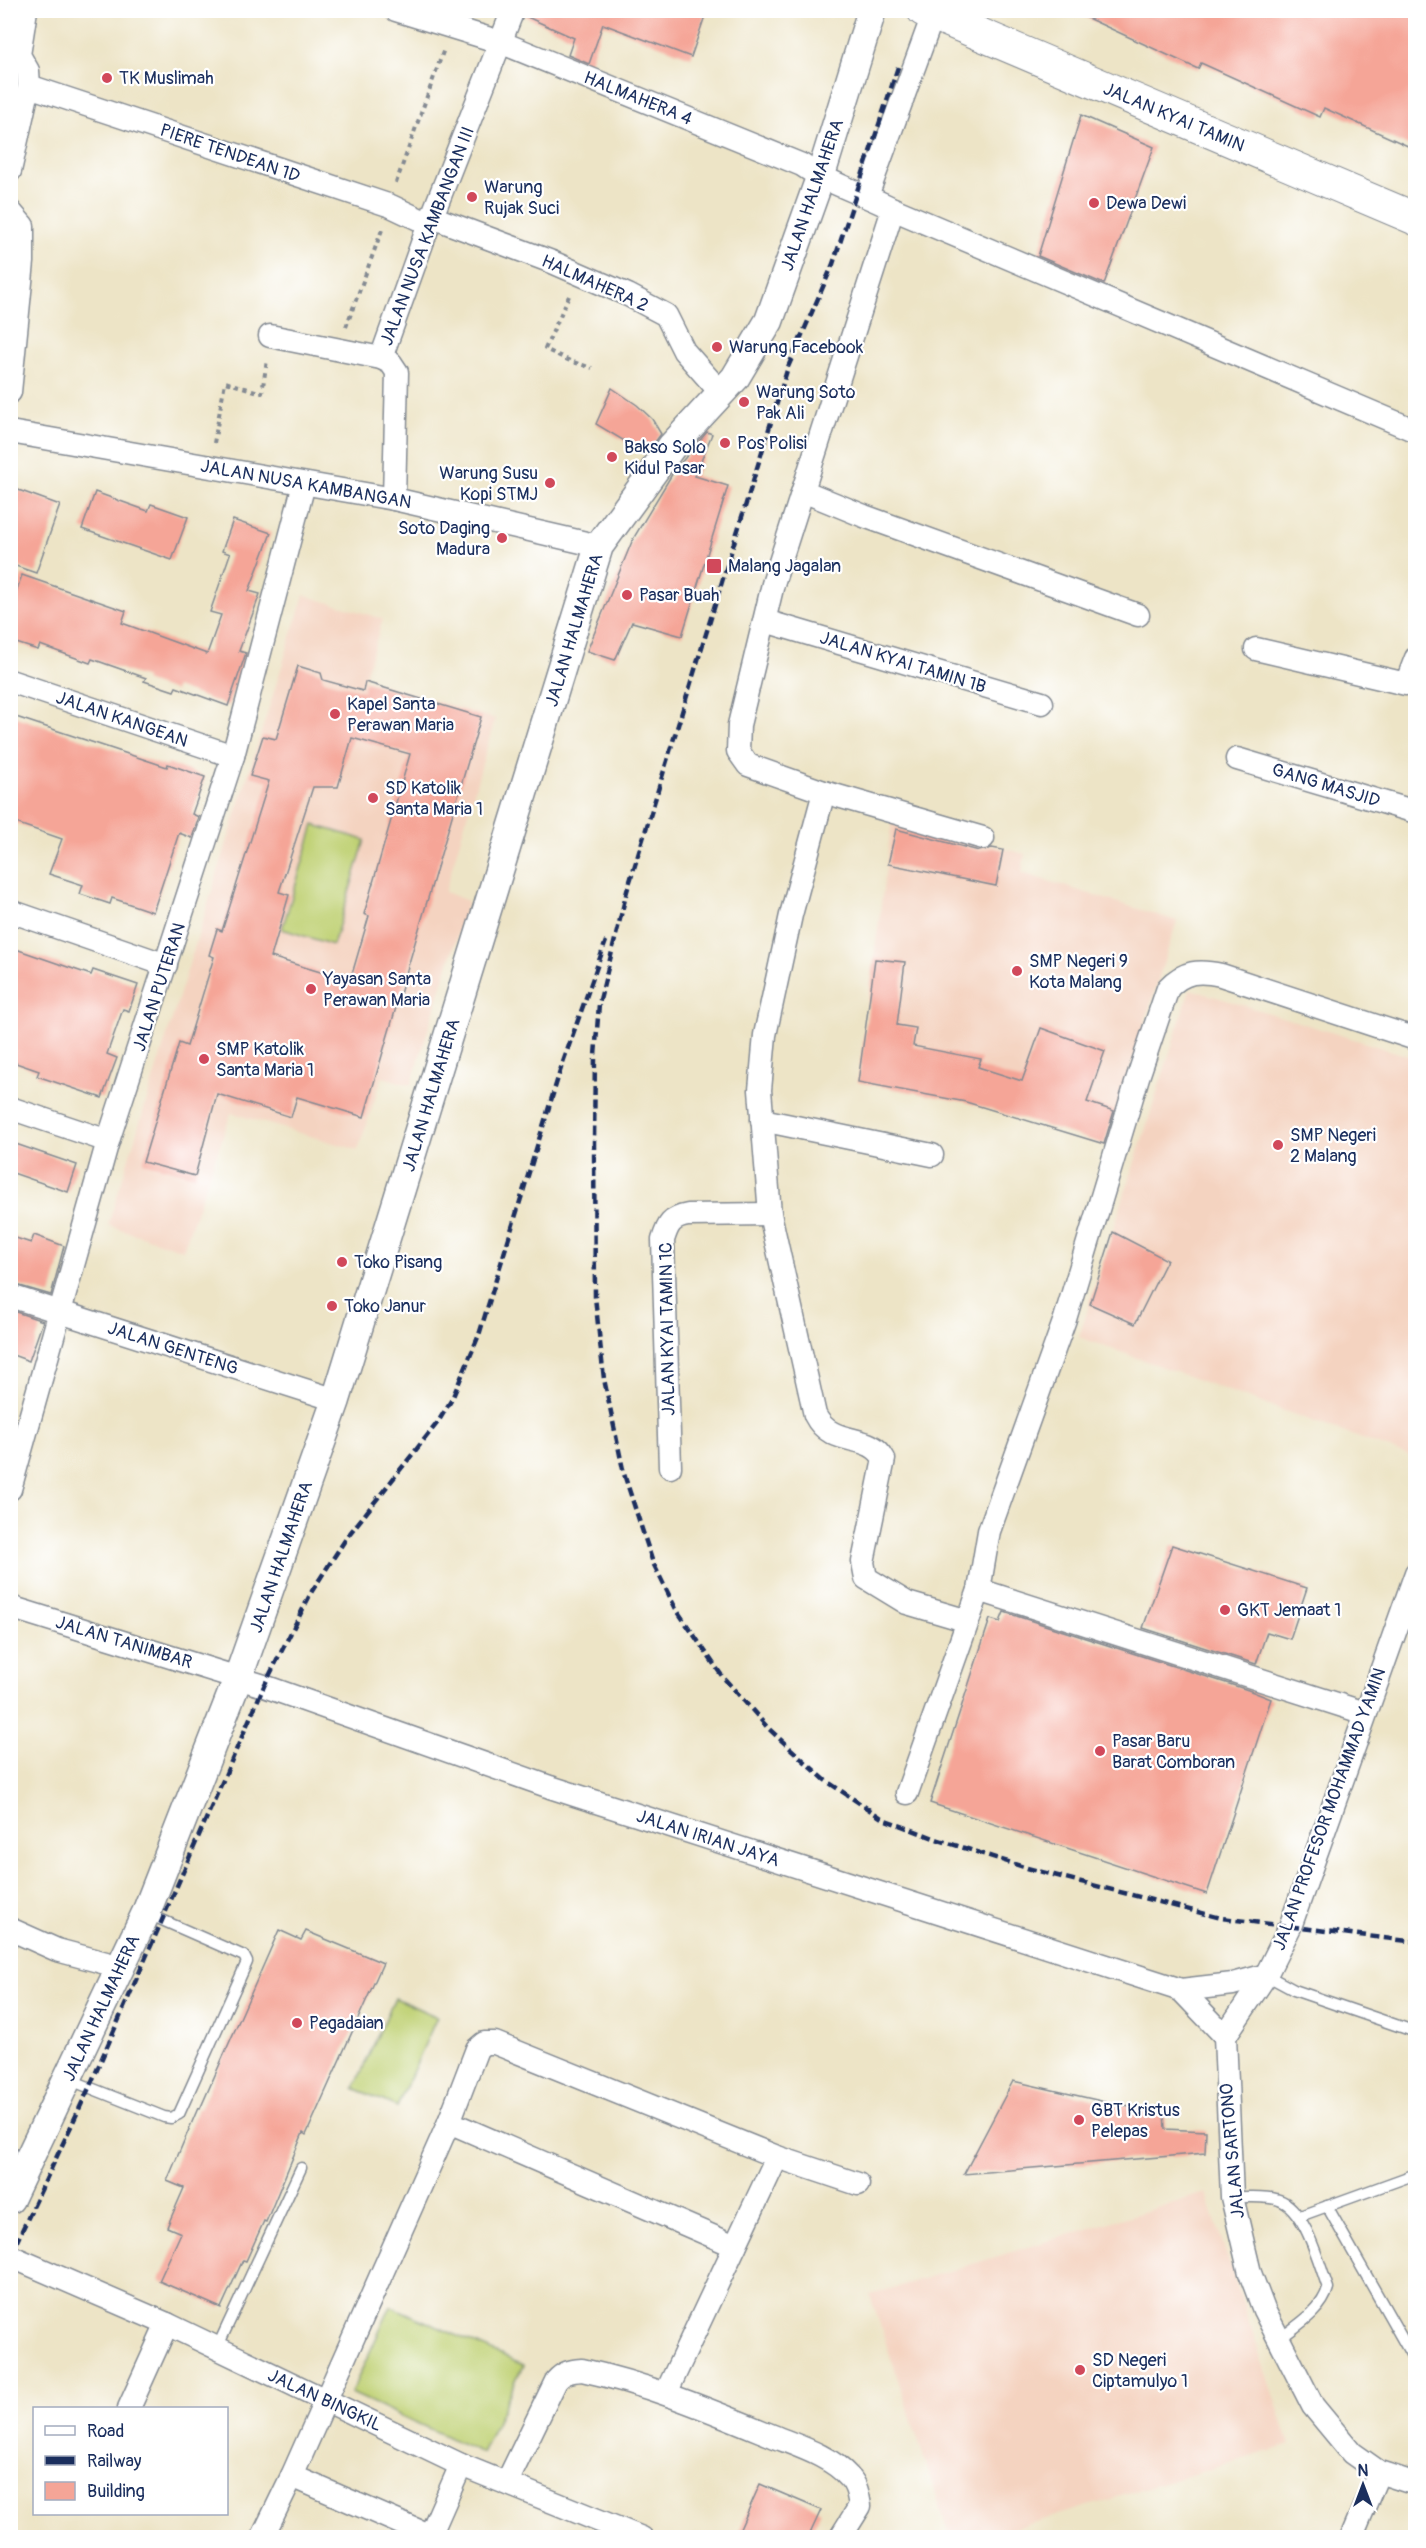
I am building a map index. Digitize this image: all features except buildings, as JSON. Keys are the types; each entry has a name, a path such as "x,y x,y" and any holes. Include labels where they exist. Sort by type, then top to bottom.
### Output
{"main road":[{"name":"JALAN KYAI TAMIN","path":"930,12 1416,219"}],"street":[{"path":"10,171 29,87 28,71 15,54 26,10"},
{"name":"HALMAHERA 4","path":"396,10 500,42 802,165 820,178 1416,430"},
{"name":"JALAN NUSA KAMBANGAN III","path":"394,499 397,372 391,363 381,358 431,220 513,10"},
{"name":"JALAN HALMAHERA","path":"11,2196 146,1912 238,1678 336,1400 599,546 672,446 735,378 769,321 820,178 872,10"},
{"path":"867,196 930,12"},
{"name":"PIERE TENDEAN 1D","path":"29,87 431,220"},
{"path":"893,208 773,584 740,725 738,751 747,765 824,792 983,838"},
{"path":"10,211 23,226 23,262 10,392"},
{"name":"HALMAHERA 2","path":"431,220 600,283 666,315 684,351 722,394"},
{"path":"270,336 381,358"},
{"name":"JALAN NUSA KAMBANGAN","path":"10,432 394,499 599,546"},
{"name":"JALAN PUTERAN","path":"10,1489 108,1141 233,756 304,484"},
{"path":"803,491 864,516 1138,615"},
{"name":"JALAN KYAI TAMIN 1B","path":"765,621 1042,703"},
{"path":"1256,649 1406,684 1416,658"},
{"name":"JALAN KANGEAN","path":"10,681 233,756"},
{"name":"GANG MASJID","path":"1237,759 1416,812"},
{"path":"824,792 791,915 765,1035 760,1090 770,1214 815,1415 820,1426 833,1435 880,1450 884,1459 863,1563 866,1578 907,1603 968,1621"},
{"path":"10,911 166,965"},
{"path":"907,1793 979,1590 989,1531 1065,1319 1138,1077 1168,988 1174,982 1193,972 1221,975 1416,1039"},
{"path":"10,1108 108,1141"},
{"path":"762,1120 932,1155"},
{"name":"JALAN KYAI TAMIN 1C","path":"670,1467 663,1240 668,1224 676,1217 688,1215 770,1214"},
{"name":"JALAN GENTENG","path":"10,1296 336,1400"},
{"name":"JALAN PROFESOR MOHAMMAD YAMIN","path":"1225,2036 1266,1975 1290,1927 1416,1573"},
{"path":"979,1590 1365,1713"},
{"name":"JALAN TANIMBAR","path":"10,1606 238,1678"},
{"name":"JALAN IRIAN JAYA","path":"238,1678 561,1791 1181,1990 1233,1984 1266,1975"},
{"path":"10,1929 57,1950 121,1967"},
{"name":"JALAN IRIAN JAYA","path":"1181,1990 1225,2036"},
{"name":"JALAN SARTONO","path":"1225,2036 1232,2198 1250,2273 1278,2341 1313,2406 1352,2453 1379,2472 1416,2484"},
{"path":"262,2538 327,2400 449,2122 477,2049 484,2043 490,2042 777,2157 858,2184"},
{"path":"449,2122 735,2246"},
{"path":"666,2393 777,2157"},
{"name":"JALAN BINGKIL","path":"10,2256 167,2324 461,2464 642,2538"},
{"path":"130,2407 167,2324"},
{"path":"507,2482 561,2375 570,2371 582,2370 666,2393 810,2451 849,2476 856,2487 860,2506 840,2538"},
{"path":"292,2476 431,2537 461,2464"},
{"path":"1350,2538 1379,2472"}],"lane":[{"path":"68,2079 164,2117 171,2118 179,2114 247,1962 244,1956 146,1912"},
{"path":"1266,1975 1294,1990 1416,2032"},
{"path":"217,2348 301,2168"},
{"path":"1300,2216 1416,2174"},
{"path":"1232,2198 1279,2200 1289,2204 1300,2216 1328,2288 1325,2298 1318,2306 1278,2341"},
{"path":"1327,2206 1416,2363"}],"path":[{"path":"592,368 545,349 568,296 591,303 600,283"},
{"path":"209,467 225,382 262,393 270,336"}],"shaded area":[{"name":"Yayasan Santa Perawan Maria","path":"304,595 383,619 364,679 495,719 445,892 468,901 411,1085 382,1077 358,1150 231,1113 183,1250 108,1225"},
{"name":"SMP Negeri 9 Kota Malang","path":"892,820 1025,854 1022,873 1177,921 1106,1144 966,1102 858,1082"},
{"name":"SMP Negeri 2 Malang","path":"1190,989 1415,1058 1415,1458 1079,1337"},
{"name":"SD Negeri Ciptamulyo 1","path":"1206,2193 1290,2445 986,2537 950,2537 870,2295"}],"green space":[{"path":"314,825 365,840 333,945 282,929"},
{"path":"395,1998 437,2017 397,2107 354,2088"},
{"path":"391,2306 523,2365 482,2453 351,2393"}],"railway":[{"path":"898,67 833,264 788,367 627,891 599,1004 595,1056 595,1297 604,1379 624,1474 653,1563 676,1609 722,1676 769,1729 825,1780 883,1819 939,1840 1027,1868 1221,1918 1416,1942"},
{"path":"10,2256 89,2088 264,1686 312,1591 347,1537 438,1422 452,1399 479,1335 561,1068 606,941"}],"place":[{"name":"TK Muslimah","path":"107,78"},
{"name":"Warung Rujak Suci","path":"472,197"},
{"name":"Dewa Dewi","path":"1094,203"},
{"name":"Warung Facebook","path":"717,347"},
{"name":"Warung Soto Pak Ali","path":"744,402"},
{"name":"Pos Polisi","path":"725,443"},
{"name":"Bakso Solo Kidul Pasar","path":"612,457"},
{"name":"Warung Susu Kopi STMJ","path":"550,483"},
{"name":"Soto Daging Madura","path":"502,538"},
{"name":"Malang Jagalan","path":"714,566"},
{"name":"Pasar Buah","path":"627,595"},
{"name":"Kapel Santa Perawan Maria","path":"335,714"},
{"name":"SD Katolik Santa Maria 1","path":"373,798"},
{"name":"SMP Negeri 9 Kota Malang","path":"1017,971"},
{"name":"Yayasan Santa Perawan Maria","path":"311,989"},
{"name":"SMP Katolik Santa Maria 1","path":"204,1059"},
{"name":"SMP Negeri 2 Malang","path":"1278,1145"},
{"name":"Toko Pisang","path":"342,1262"},
{"name":"Toko Janur","path":"332,1306"},
{"name":"GKT Jemaat 1","path":"1225,1610"},
{"name":"Pasar Baru Barat Comboran","path":"1100,1751"},
{"name":"Pegadaian","path":"297,2023"},
{"name":"GBT Kristus Pelepas","path":"1079,2120"},
{"name":"SD Negeri Ciptamulyo 1","path":"1080,2370"}]}
